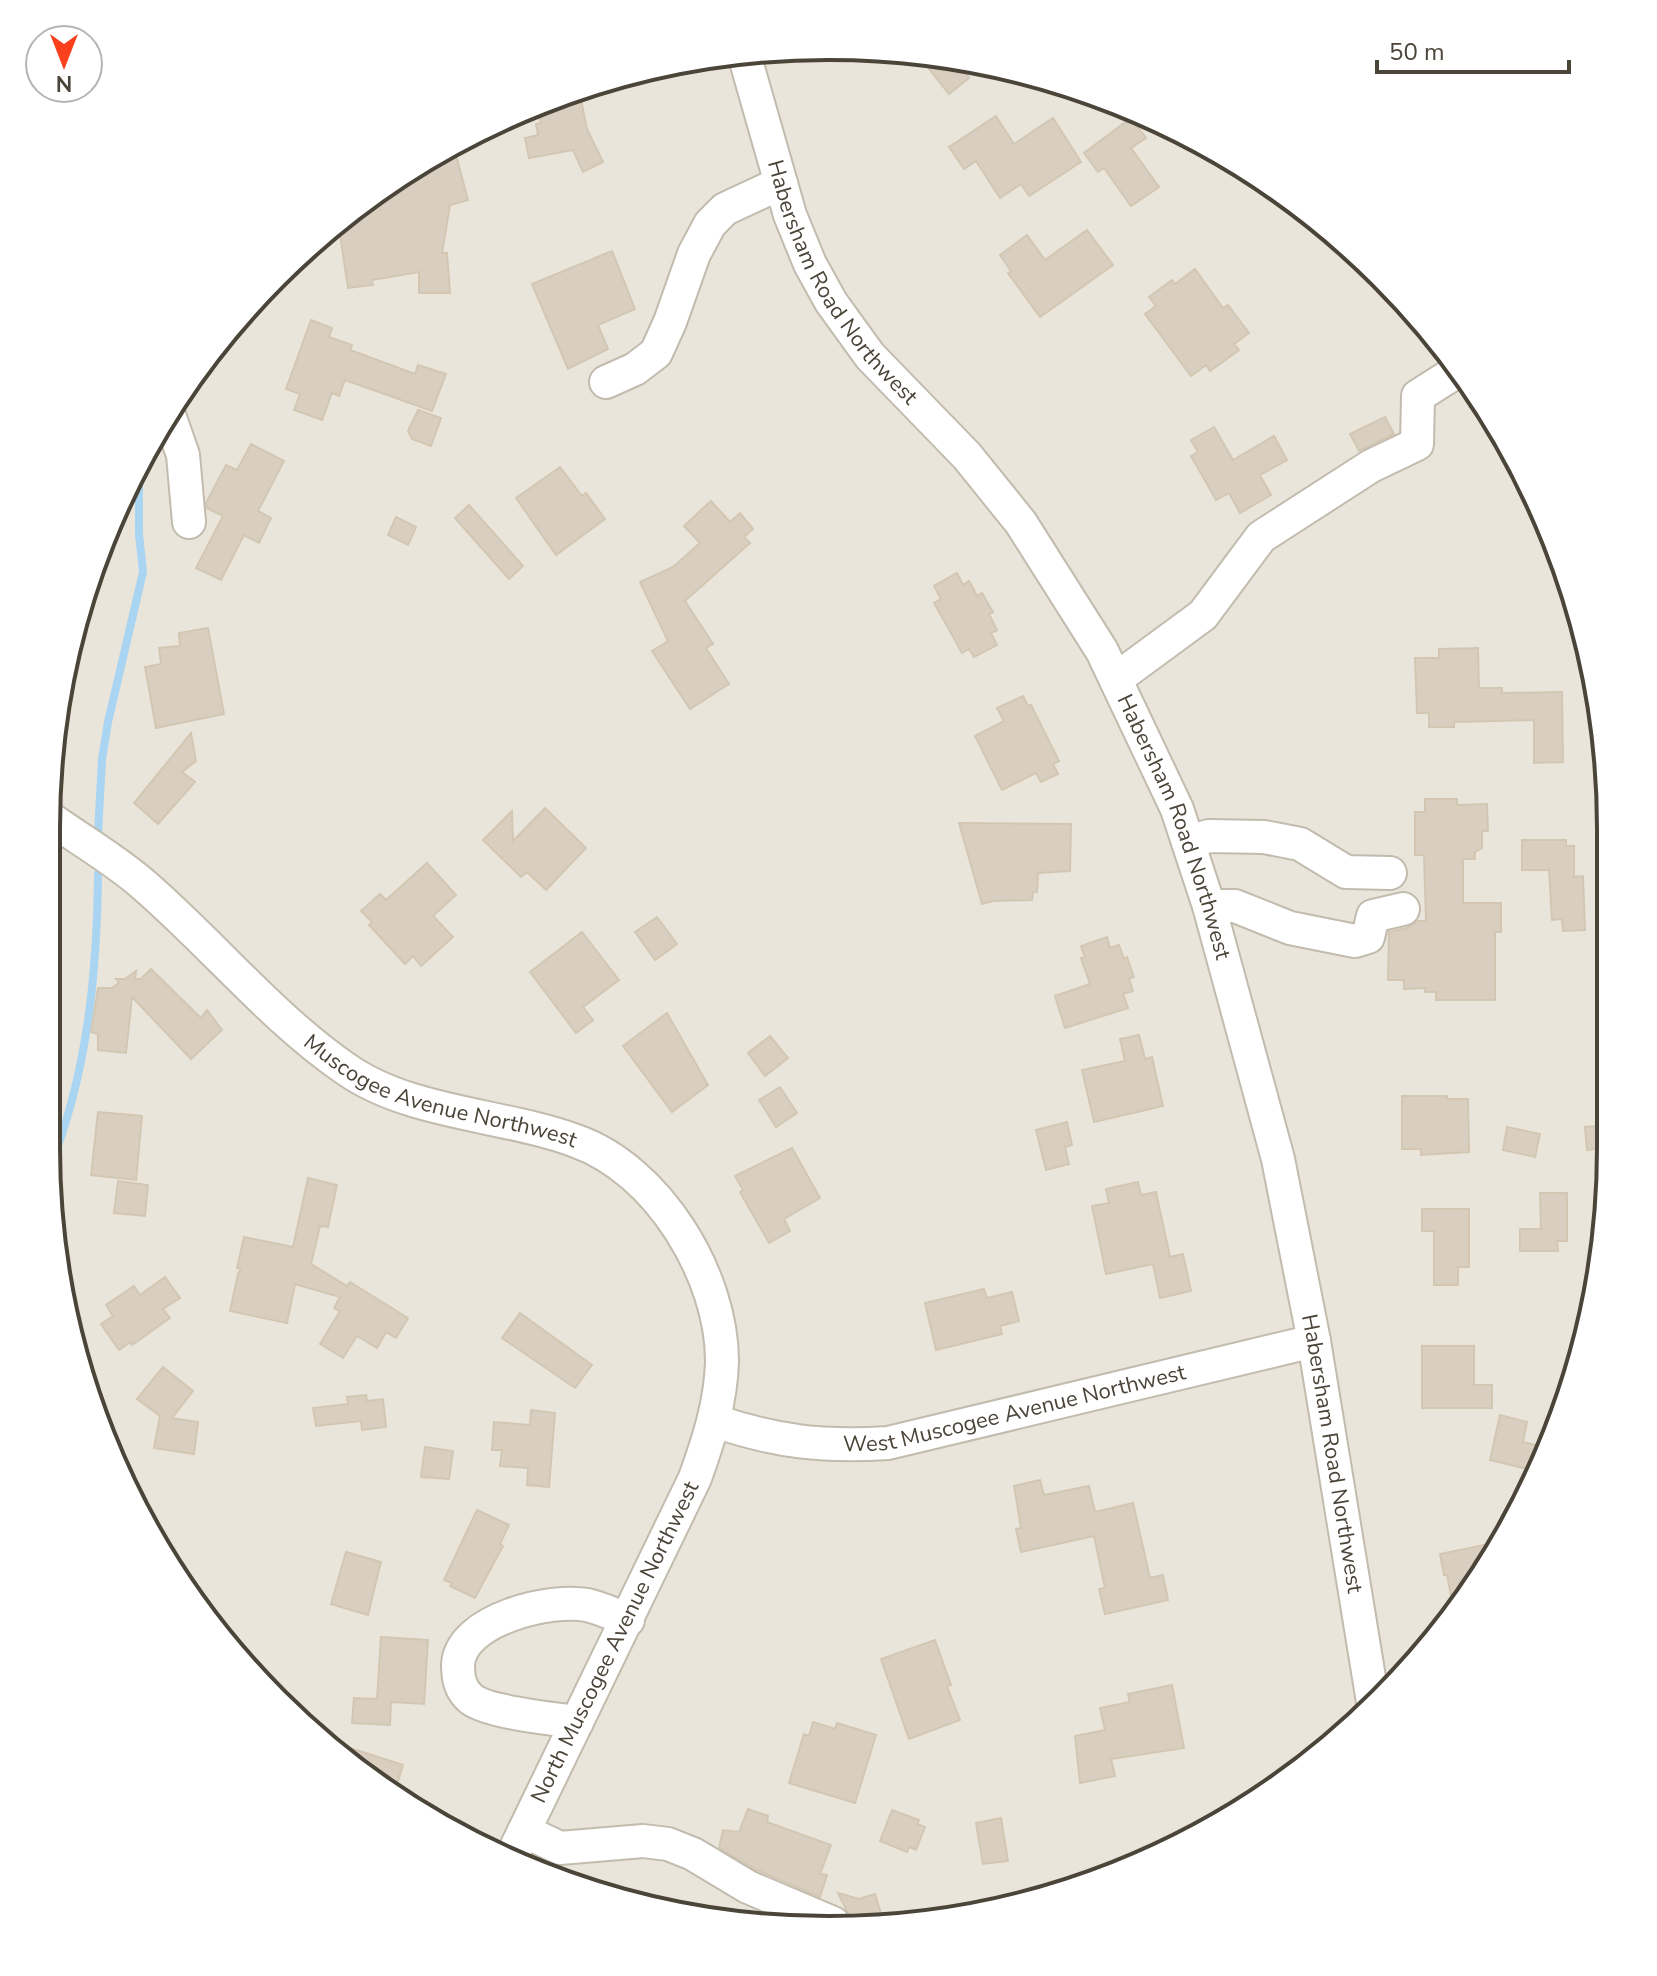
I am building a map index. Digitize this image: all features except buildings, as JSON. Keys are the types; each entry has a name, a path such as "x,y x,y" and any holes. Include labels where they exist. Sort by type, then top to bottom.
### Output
{"street":[{"name":"Habersham Road Northwest","path":"747,65 790,215 810,264 831,302 870,356 967,456 1021,523 1102,651 1177,809 1209,906 1278,1159 1314,1341 1371,1692"},
{"path":"606,382 635,369 656,353 694,254 710,224 725,209 781,183"},
{"path":"1116,679 1203,615 1261,537 1371,466 1417,444 1418,396 1449,376"},
{"path":"173,428 183,455 189,522"},
{"name":"Muscogee Avenue Northwest","path":"60,825 143,884 313,1045 348,1071 377,1087 407,1098 576,1141 607,1155 640,1180 675,1222 711,1296 722,1358 715,1421"},
{"path":"1188,842 1209,836 1264,837 1300,844 1346,872 1390,873"},
{"path":"1209,906 1235,906 1290,928 1355,941 1368,937 1373,916 1403,909"},
{"name":"West Muscogee Avenue Northwest","path":"715,1421 754,1434 800,1443 841,1446 888,1443 1314,1341"},
{"name":"North Muscogee Avenue Northwest","path":"515,1849 695,1478 715,1421"},
{"path":"577,1722 500,1709 472,1700 461,1687 458,1659 469,1641 483,1627 519,1612 553,1606 586,1605 628,1620"},
{"path":"524,1831 560,1848 643,1841 668,1844 693,1854 748,1887 815,1915"}],"shaded area":[{"path":"828,60 929,67 1027,86 1076,101 1123,118 1213,163 1296,219 1335,251 1372,285 1438,361 1494,444 1518,489 1539,534 1571,630 1590,728 1595,778 1595,1198 1590,1248 1571,1346 1539,1442 1494,1532 1438,1615 1406,1654 1372,1691 1296,1757 1213,1813 1168,1837 1123,1858 1027,1890 929,1909 828,1916 728,1909 630,1890 534,1858 444,1813 361,1757 285,1691 219,1615 163,1532 118,1442 86,1346 67,1248 62,1198 62,778 67,728 86,630 118,534 163,444 190,402 219,361 285,285 361,219 444,163 489,139 534,118 630,86 728,67 778,62"}],"waterway":[{"path":"98,835 102,759 108,722 143,572 139,489"},
{"path":"60,1140 73,1098 87,1025 95,950 98,874"}]}
